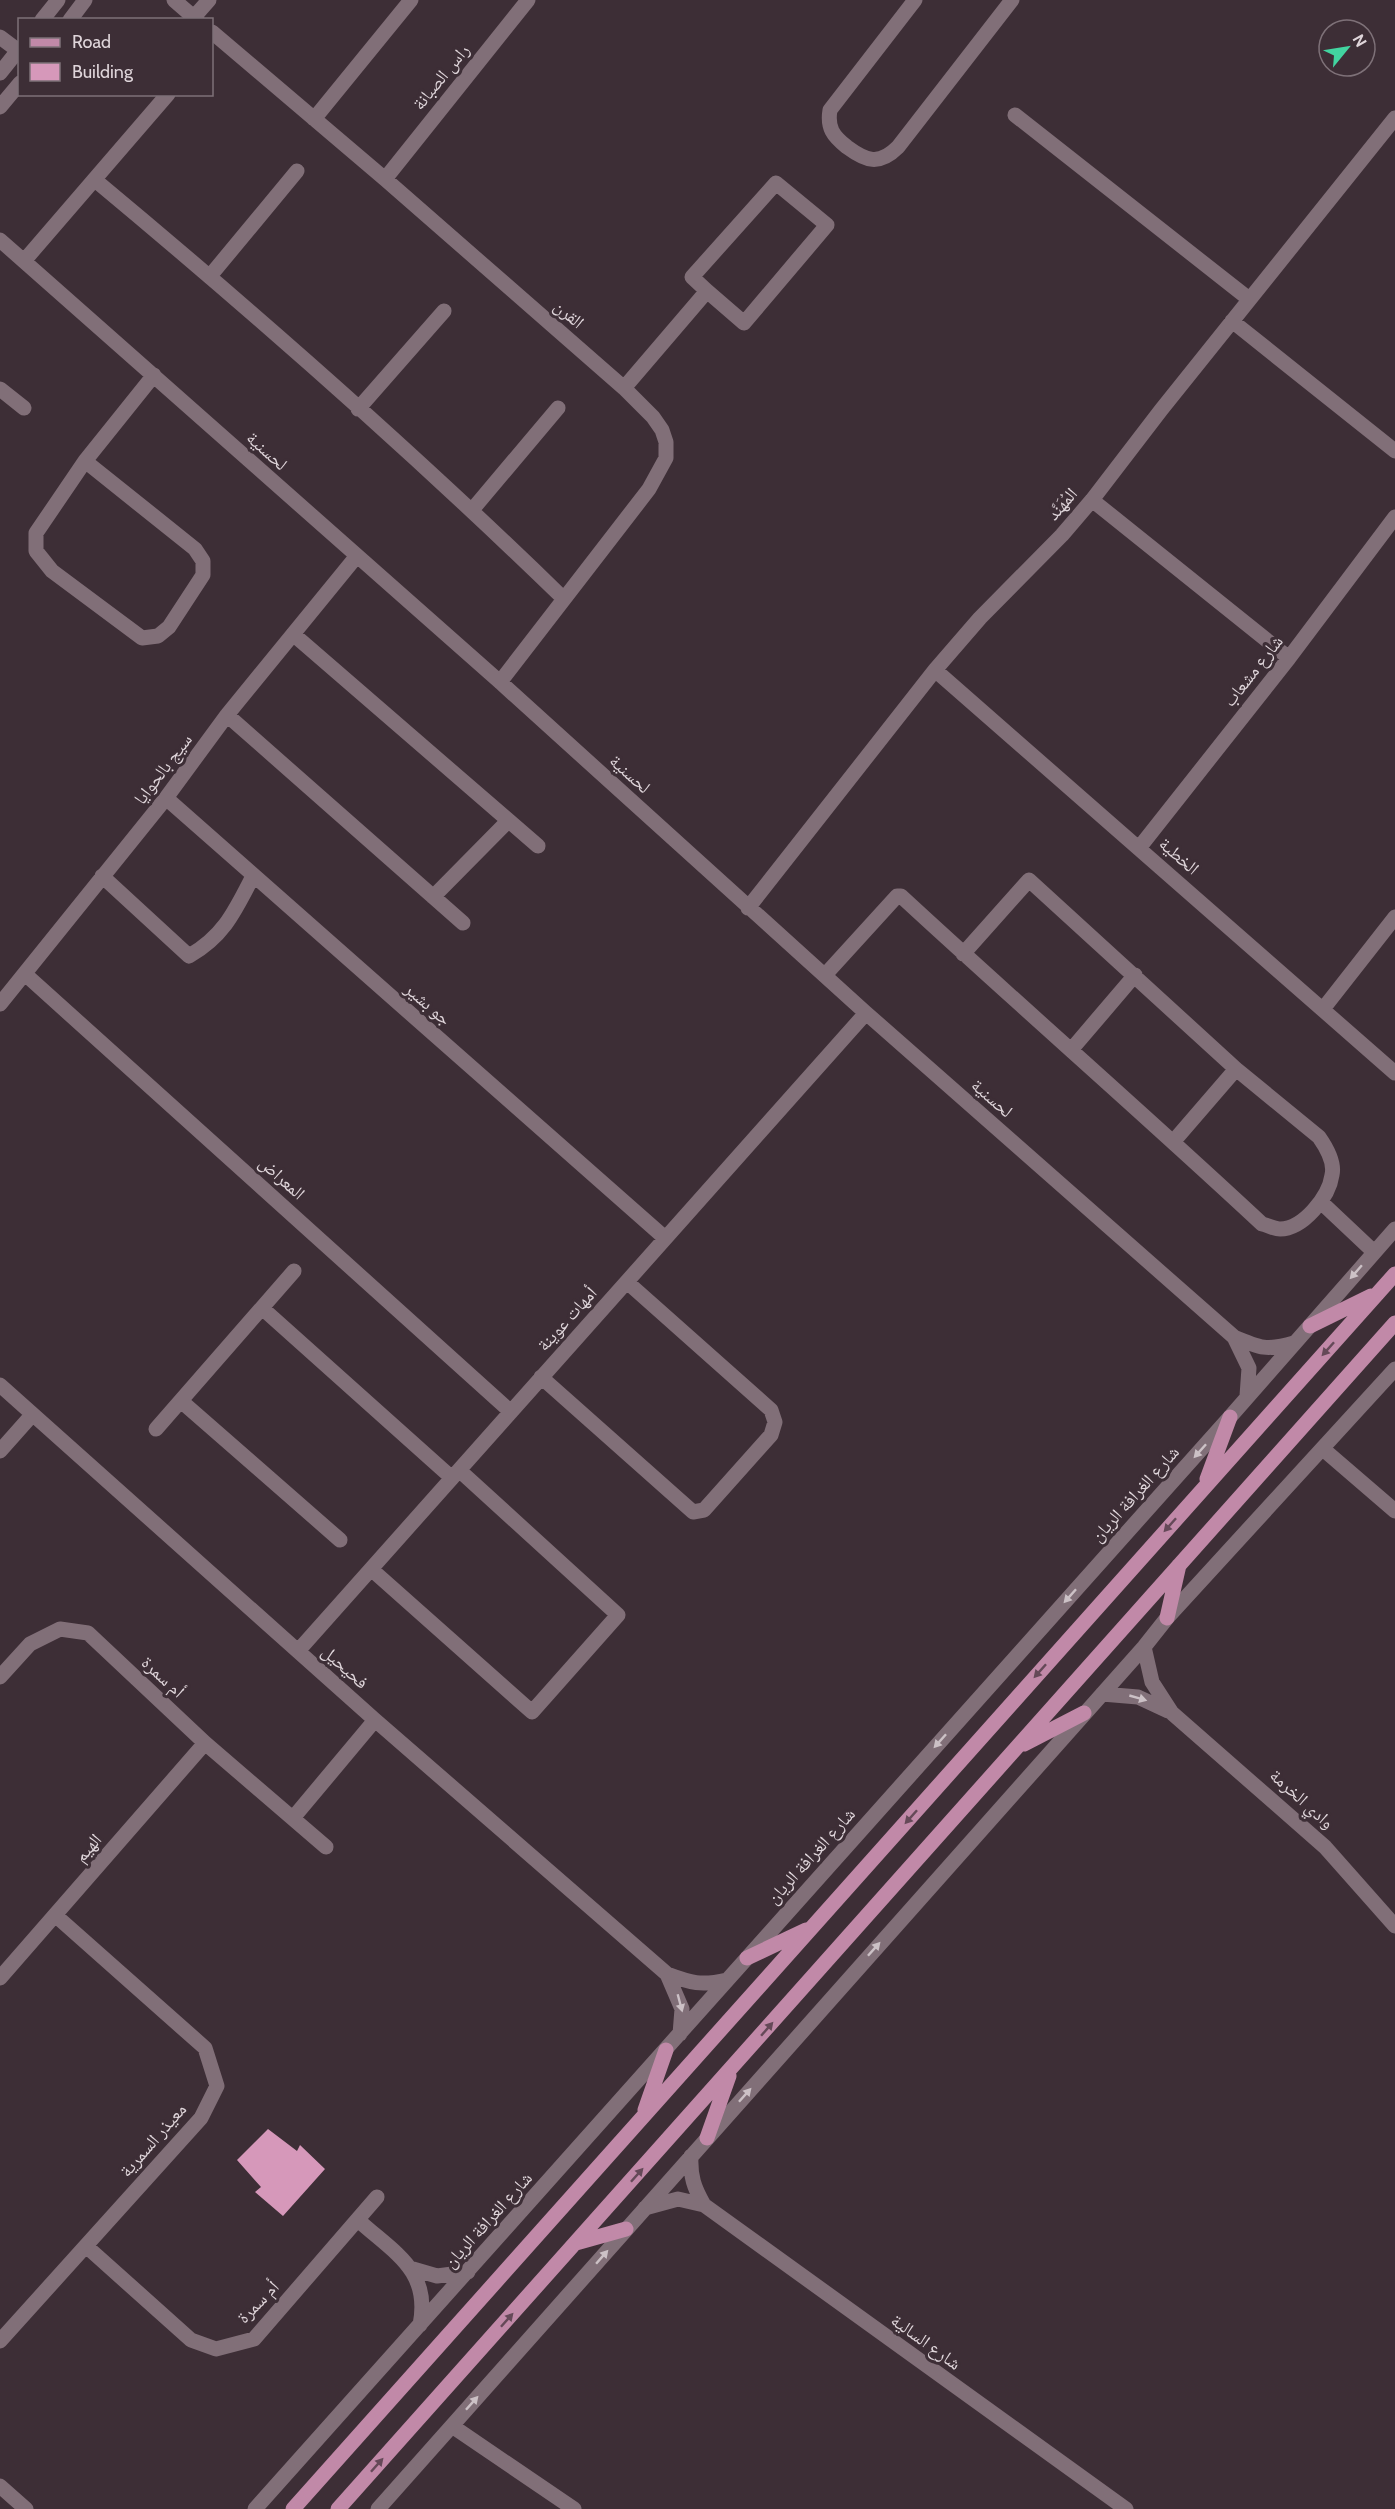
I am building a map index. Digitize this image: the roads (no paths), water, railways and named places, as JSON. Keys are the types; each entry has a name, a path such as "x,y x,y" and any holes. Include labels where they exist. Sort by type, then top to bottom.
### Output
{"main road":[{"path":"292,2509 1395,1274"},
{"path":"1310,1326 1379,1292"},
{"path":"338,2509 1395,1323"},
{"path":"1203,1487 1230,1417"},
{"path":"1167,1618 1180,1563"},
{"path":"1016,1749 1084,1713"},
{"path":"747,1958 812,1928"},
{"path":"642,2118 666,2050"},
{"path":"707,2138 732,2068"},
{"path":"576,2243 626,2229"}],"street":[{"path":"44,18 58,0"},
{"path":"72,18 85,0"},
{"path":"174,0 195,18 208,0"},
{"path":"314,119 411,0"},
{"name":"راس الصبانة","path":"385,179 528,0"},
{"path":"915,0 830,110 830,130 835,138 863,158 882,158 898,147 1012,0"},
{"name":"القرن","path":"213,33 385,179 624,388 662,429 666,442 666,458 649,489 500,682"},
{"path":"0,38 18,49"},
{"path":"0,73 18,51"},
{"path":"0,107 18,85"},
{"path":"24,261 166,96"},
{"path":"1015,115 1249,299"},
{"name":"المُهَنَّد","path":"748,908 935,670 980,618 1062,535 1092,500 1249,299 1395,118"},
{"path":"210,276 297,171"},
{"path":"95,180 210,276 472,510 564,599"},
{"path":"776,183 827,225 744,323 707,291 692,277 776,183"},
{"name":"لحسنية","path":"0,240 500,682 866,1013 1234,1337 1264,1349 1294,1343"},
{"path":"624,388 707,291"},
{"path":"358,409 444,311"},
{"path":"1232,321 1395,451"},
{"path":"85,461 195,549 203,561 203,576 170,627 158,636 142,638 52,571 36,551 36,533 85,461 154,375"},
{"path":"0,389 24,408"},
{"path":"472,510 558,408"},
{"path":"1092,500 1289,658"},
{"name":"شارع مشعاب","path":"1140,848 1395,518"},
{"name":"سيج بالحوايا","path":"0,1004 166,798 227,715 356,557"},
{"path":"293,634 538,846"},
{"name":"الخطية","path":"935,670 1395,1072"},
{"path":"227,715 463,923"},
{"name":"جو بشير","path":"166,798 665,1238"},
{"path":"434,897 508,820"},
{"path":"102,876 189,956 208,945 230,921 254,876"},
{"path":"825,975 898,895 963,954 1173,1142 1262,1224 1281,1229 1303,1220 1322,1203 1333,1174 1328,1149 1318,1137 1236,1069 1029,880 963,954"},
{"path":"1323,1009 1395,917"},
{"name":"المعراض","path":"25,974 511,1412"},
{"path":"1071,1050 1135,975"},
{"name":"أمهات عوينة","path":"298,1651 866,1013"},
{"path":"1173,1142 1236,1069"},
{"path":"1322,1203 1374,1252"},
{"name":"شارع الغرافة الريان","path":"255,2509 1230,1417 1395,1229"},
{"path":"156,1429 294,1271"},
{"path":"541,1377 693,1512 704,1510 771,1435 776,1422 771,1410 627,1282"},
{"path":"262,1308 618,1615 532,1712 371,1569"},
{"name":"لحسنية","path":"1234,1337 1249,1368 1246,1398"},
{"path":"378,2509 1144,1647 1167,1618 1395,1370"},
{"name":"فحيحيل","path":"0,1385 375,1720 667,1974 705,1985 727,1980"},
{"path":"181,1401 340,1540"},
{"path":"0,1451 32,1415"},
{"path":"1323,1449 1395,1511"},
{"name":"أم سمرة","path":"0,1677 30,1644 60,1629 88,1633 205,1743 326,1847"},
{"name":"وادي الخرمة","path":"1144,1647 1152,1682 1172,1713"},
{"name":"وادي الخرمة","path":"1102,1694 1138,1697 1172,1713 1325,1846 1395,1926"},
{"path":"293,1818 375,1720"},
{"name":"الهيم","path":"0,1978 205,1743"},
{"name":"معيذر السمرية","path":"0,2341 201,2118 217,2086 205,2048 56,1915"},
{"name":"فحيحيل","path":"667,1974 682,2009 680,2034"},
{"path":"691,2156 693,2184 704,2205"},
{"name":"أم سمرة","path":"86,2246 191,2340 216,2349 254,2339 377,2197"},
{"name":"شارع السالية","path":"645,2208 678,2199 704,2205 1126,2509"},
{"path":"358,2220 413,2270 423,2301 420,2325"},
{"path":"413,2270 437,2276 468,2272"},
{"path":"452,2426 574,2509"},
{"path":"0,2486 26,2509"}]}
